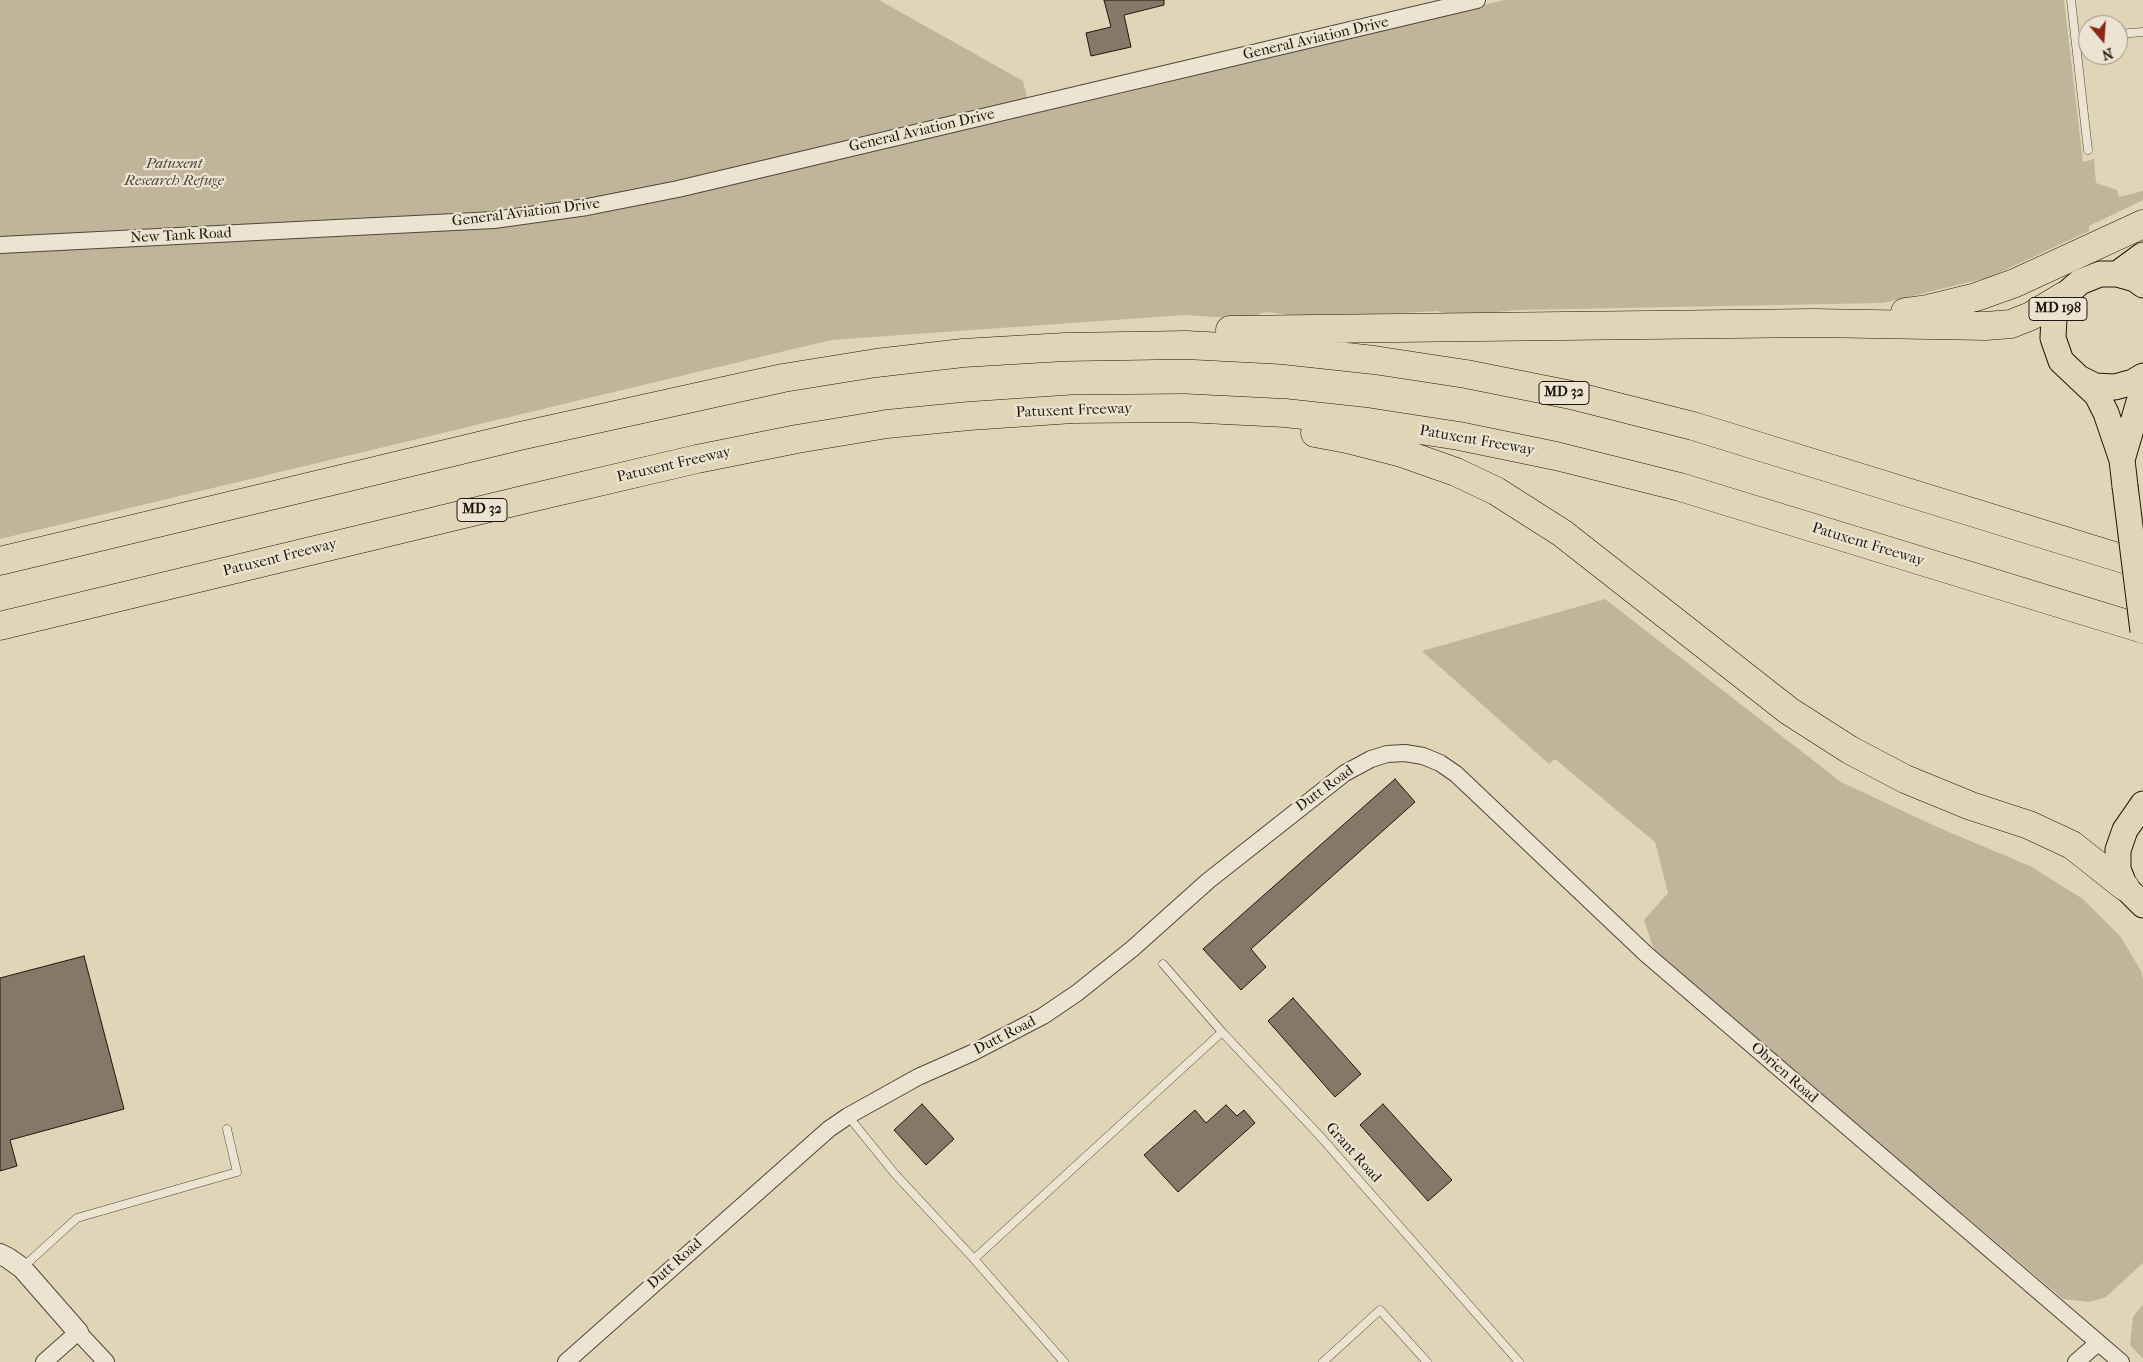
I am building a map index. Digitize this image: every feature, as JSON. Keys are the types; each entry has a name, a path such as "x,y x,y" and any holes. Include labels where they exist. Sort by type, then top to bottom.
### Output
{"highway":[{"path":"1814,323 1927,309 1976,298 2015,283 2143,224"},
{"path":"963,353 1064,340 1186,330 1814,323 1986,326 2011,324 2031,316 2064,296"},
{"name":"MD 32","path":"0,561 679,400 783,378 876,363 963,353 1065,347 1186,345 1282,350 1374,360 1466,374 1571,395 1693,426 2143,565"},
{"name":"Patuxent Freeway","path":"0,626 697,459 797,439 878,425 969,416 1073,409 1184,408 1285,414 1368,422 1459,436 1556,456 1680,487 2143,630"},
{"path":"969,416 1184,422 1284,428 1346,439 1402,453 1456,472 1496,491 1562,534 1789,711 1850,750 1904,779 1971,806 2028,825 2072,845 2136,900"}],"main road":[{"name":"MD 198","path":"2143,256 2117,274 2100,274 2080,282 2064,296 2054,318 2053,338 2061,361 2097,395 2106,413 2122,460 2143,630"},
{"path":"2117,274 2135,279 2143,285"},
{"path":"2075,376 2095,386 2115,387 2133,382 2143,376"},
{"name":"MD 198","path":"2122,460 2143,388"},
{"path":"2136,900 2118,869 2118,850 2125,830 2141,810"}],"street":[{"name":"General Aviation Drive","path":"362,227 494,220 587,207 678,189 1477,0"},
{"name":"New Tank Road","path":"0,244 362,227"},
{"name":"Dutt Road","path":"566,1362 797,1156 848,1116 918,1077 1005,1037 1070,998 1132,949 1208,881 1246,850 1308,800 1358,765 1387,754 1405,754 1423,756 1440,763 1456,774"},
{"name":"Obrien Road","path":"1456,774 1646,954 2121,1362"},
{"path":"0,1254 22,1268 106,1362"},
{"path":"44,1362 78,1332"},
{"path":"2076,1362 2098,1343"}],"lane":[{"path":"2071,0 2088,150"},
{"path":"2128,33 2143,32"},
{"name":"Grant Road","path":"1163,964 1222,1032 1319,1135 1519,1362"},
{"path":"974,1259 1222,1032"},
{"path":"848,1116 895,1174 974,1259 1064,1362"},
{"path":"22,1268 77,1218 237,1172 227,1129"},
{"path":"1322,1362 1380,1310 1427,1362"},
{"path":"1330,1355 1336,1362"}],"green space":[{"name":"Patuxent Research Refuge","path":"0,0 879,0 1023,81 1031,114 1504,0 2064,0 2083,162 2094,159 2096,183 2117,190 2119,197 2143,191 2143,200 2089,226 2089,231 1990,277 1884,303 1516,310 1453,317 1437,311 1314,318 1266,312 1244,319 1185,315 831,340 0,539"},
{"path":"1605,599 1841,782 1937,827 2030,866 2083,899 2121,937 2141,971 2143,979 2143,1263 2106,1297 2090,1302 2063,1299 1655,953 1644,920 1668,893 1655,842 1555,759 1549,764 1422,651"},
{"path":"2143,1304 2143,1359 2130,1345 2133,1317"}],"building":[{"path":"1104,0 1164,0 1164,5 1124,15 1131,47 1091,56 1086,33 1111,27"},
{"path":"1395,779 1415,802 1251,949 1266,967 1241,990 1203,949"},
{"path":"84,956 124,1109 10,1140 17,1166 0,1171 0,978"},
{"path":"1293,998 1361,1074 1335,1097 1268,1021"},
{"path":"922,1104 954,1139 926,1165 894,1130"},
{"path":"1383,1104 1452,1180 1428,1201 1360,1125"},
{"path":"1226,1105 1237,1116 1244,1110 1255,1123 1178,1192 1144,1155 1195,1110 1206,1123"}]}
